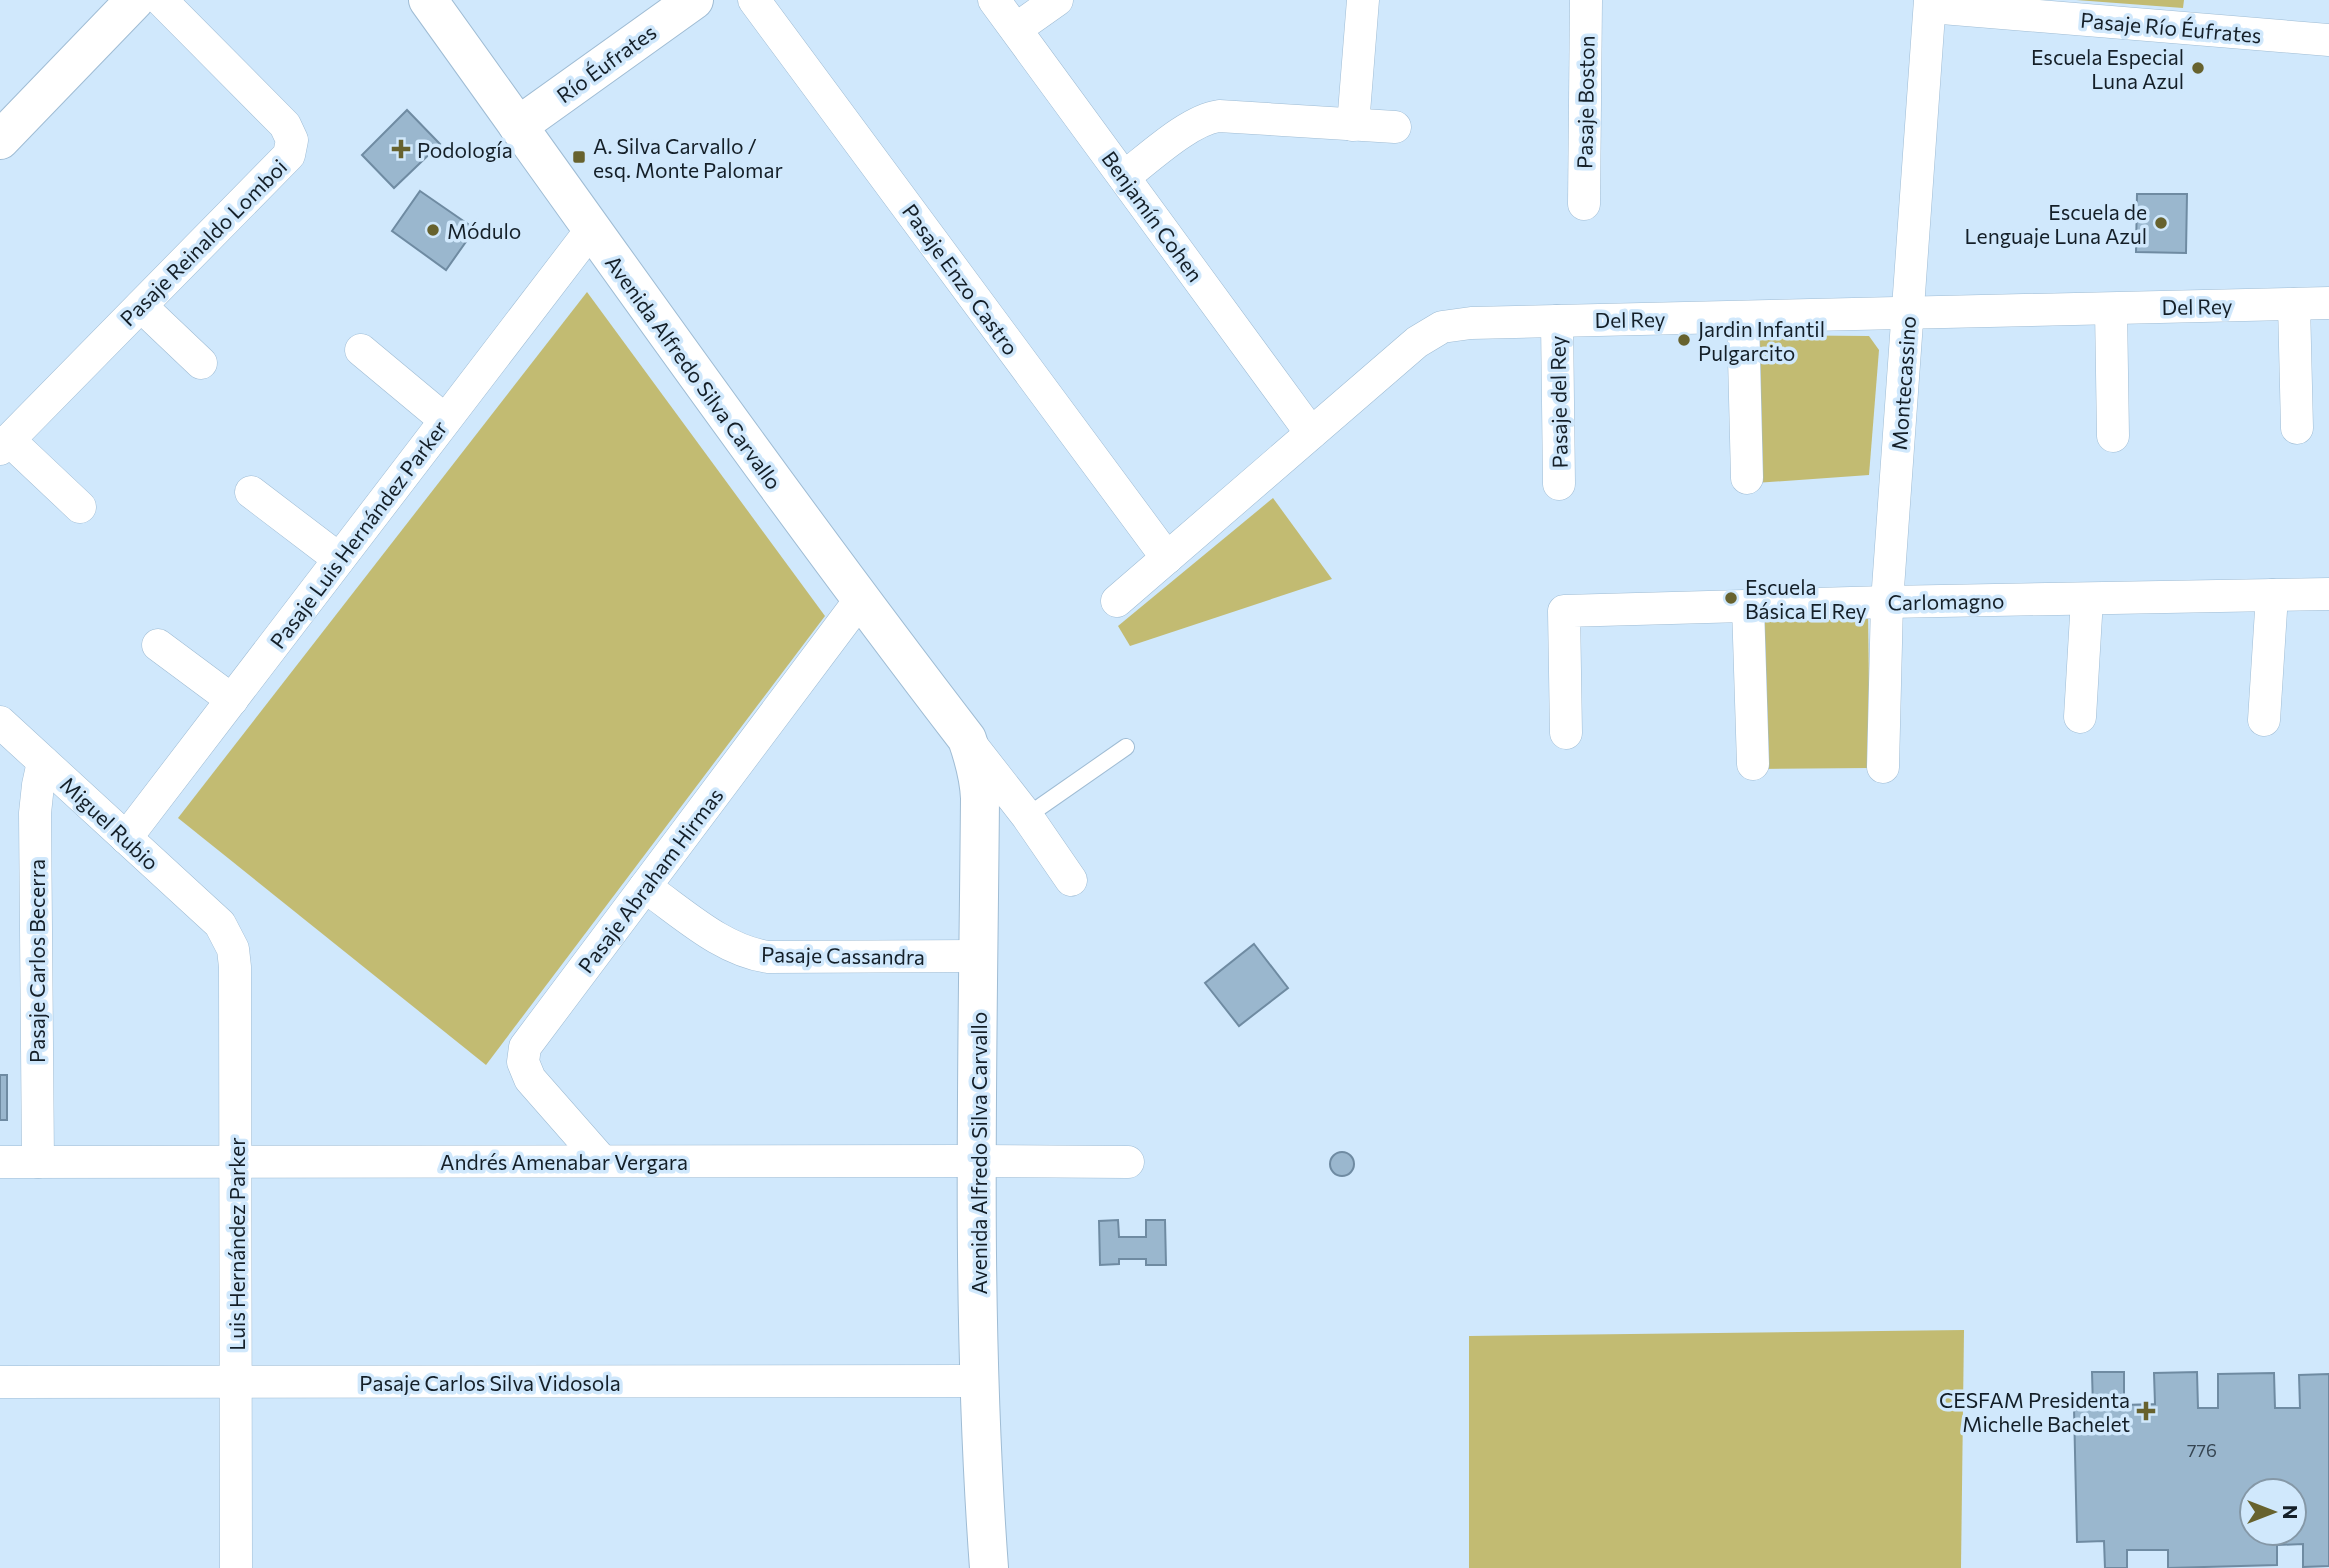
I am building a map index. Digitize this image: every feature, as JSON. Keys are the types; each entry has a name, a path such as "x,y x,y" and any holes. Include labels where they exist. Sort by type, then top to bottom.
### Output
{"street":[{"name":"Pasaje Reinaldo Lomboi","path":"4,444 289,155 292,140 285,125 161,0"},
{"name":"Avenida Alfredo Silva Carvallo","path":"428,0 591,230 860,600 1027,816 1071,880"},
{"name":"Río Éufrates","path":"518,126 694,0"},
{"name":"Pasaje Enzo Castro","path":"754,0 1167,558"},
{"name":"Benjamín Cohen","path":"994,0 1311,433"},
{"path":"1016,29 1057,0"},
{"path":"1353,125 1363,0"},
{"name":"Pasaje Boston","path":"1584,204 1586,0"},
{"name":"Pasaje Río Éufrates","path":"1930,4 2329,40"},
{"name":"Montecassino","path":"1883,767 1887,602 1930,4"},
{"path":"0,140 120,5"},
{"path":"1124,177 1196,123 1210,117 1395,127"},
{"name":"Pasaje Luis Hernández Parker","path":"126,838 591,230"},
{"name":"Del Rey","path":"1117,601 1417,342 1442,327 1471,323 2329,303"},
{"path":"2294,304 2297,428"},
{"path":"141,306 201,363"},
{"path":"2111,309 2113,436"},
{"path":"1743,317 1747,478"},
{"name":"Pasaje del Rey","path":"1557,321 1559,484"},
{"path":"361,350 445,420"},
{"path":"4,444 80,507"},
{"path":"251,492 339,559"},
{"name":"Carlomagno","path":"1566,733 1564,611 2329,594"},
{"path":"2264,720 2272,595"},
{"path":"2080,717 2087,599"},
{"name":"Pasaje Abraham Hirmas","path":"602,1161 530,1079 525,1071 525,1047 860,600"},
{"path":"1748,606 1753,764"},
{"path":"158,645 232,700"},
{"name":"Miguel Rubio","path":"0,722 220,924"},
{"name":"Avenida Alfredo Silva Carvallo","path":"967,739 976,768 980,798 976,1161 981,1468 989,1568"},
{"name":"Pasaje Carlos Becerra","path":"38,1162 35,813 43,762"},
{"name":"Pasaje Cassandra","path":"645,887 722,941 754,955 979,956"},
{"name":"Luis Hernández Parker","path":"220,924 233,949 235,967 236,1568"},
{"name":"Andrés Amenabar Vergara","path":"0,1162 1128,1162"},
{"name":"Pasaje Carlos Silva Vidosola","path":"0,1382 980,1381"}],"lane":[{"path":"1027,816 1126,747"}],"shaded area":[{"path":"2076,0 2184,0 2183,8"},
{"path":"587,292 825,616 486,1065 178,818"},
{"path":"1756,335 1869,336 1879,350 1869,475 1755,483"},
{"path":"1273,498 1332,579 1130,646 1118,626"},
{"path":"1868,611 1870,768 1759,769 1754,612"},
{"path":"1964,1330 1961,1568 1469,1568 1469,1336"}],"building":[{"name":"Podología","path":"407,110 440,144 394,188 362,155"},
{"name":"Módulo","path":"420,191 475,229 446,270 392,231"},
{"name":"Escuela de Lenguaje Luna Azul","path":"2137,194 2187,194 2186,253 2136,252"},
{"path":"1254,944 1288,988 1239,1026 1205,983"},
{"path":"0,1075 7,1075 7,1120 0,1120"},
{"path":"1342,1152 1351,1155 1354,1164 1351,1173 1342,1176 1333,1173 1330,1164 1333,1155"},
{"path":"1118,1220 1119,1237 1146,1237 1146,1220 1165,1220 1166,1265 1146,1265 1146,1259 1119,1259 1119,1264 1100,1265 1099,1221"},
{"path":"2092,1372 2124,1372 2124,1405 2155,1404 2154,1373 2197,1372 2198,1408 2218,1408 2218,1374 2274,1373 2275,1408 2300,1408 2299,1375 2329,1374 2329,1566 2303,1567 2303,1547 2308,1547 2308,1477 2238,1477 2238,1547 2277,1547 2277,1565 2168,1568 2168,1550 2127,1550 2127,1568 2105,1568 2104,1541 2077,1542 2074,1408 2093,1408"}],"place":[{"name":"Escuela Especial Luna Azul","path":"2198,68"},
{"name":"Podología","path":"401,149"},
{"name":"A. Silva Carvallo / esq. Monte Palomar","path":"579,157"},
{"name":"Escuela de Lenguaje Luna Azul","path":"2161,223"},
{"name":"Módulo","path":"433,230"},
{"name":"Jardin Infantil Pulgarcito","path":"1684,340"},
{"name":"Escuela Básica El Rey","path":"1731,598"},
{"name":"CESFAM Presidenta Michelle Bachelet","path":"2146,1411"}]}
